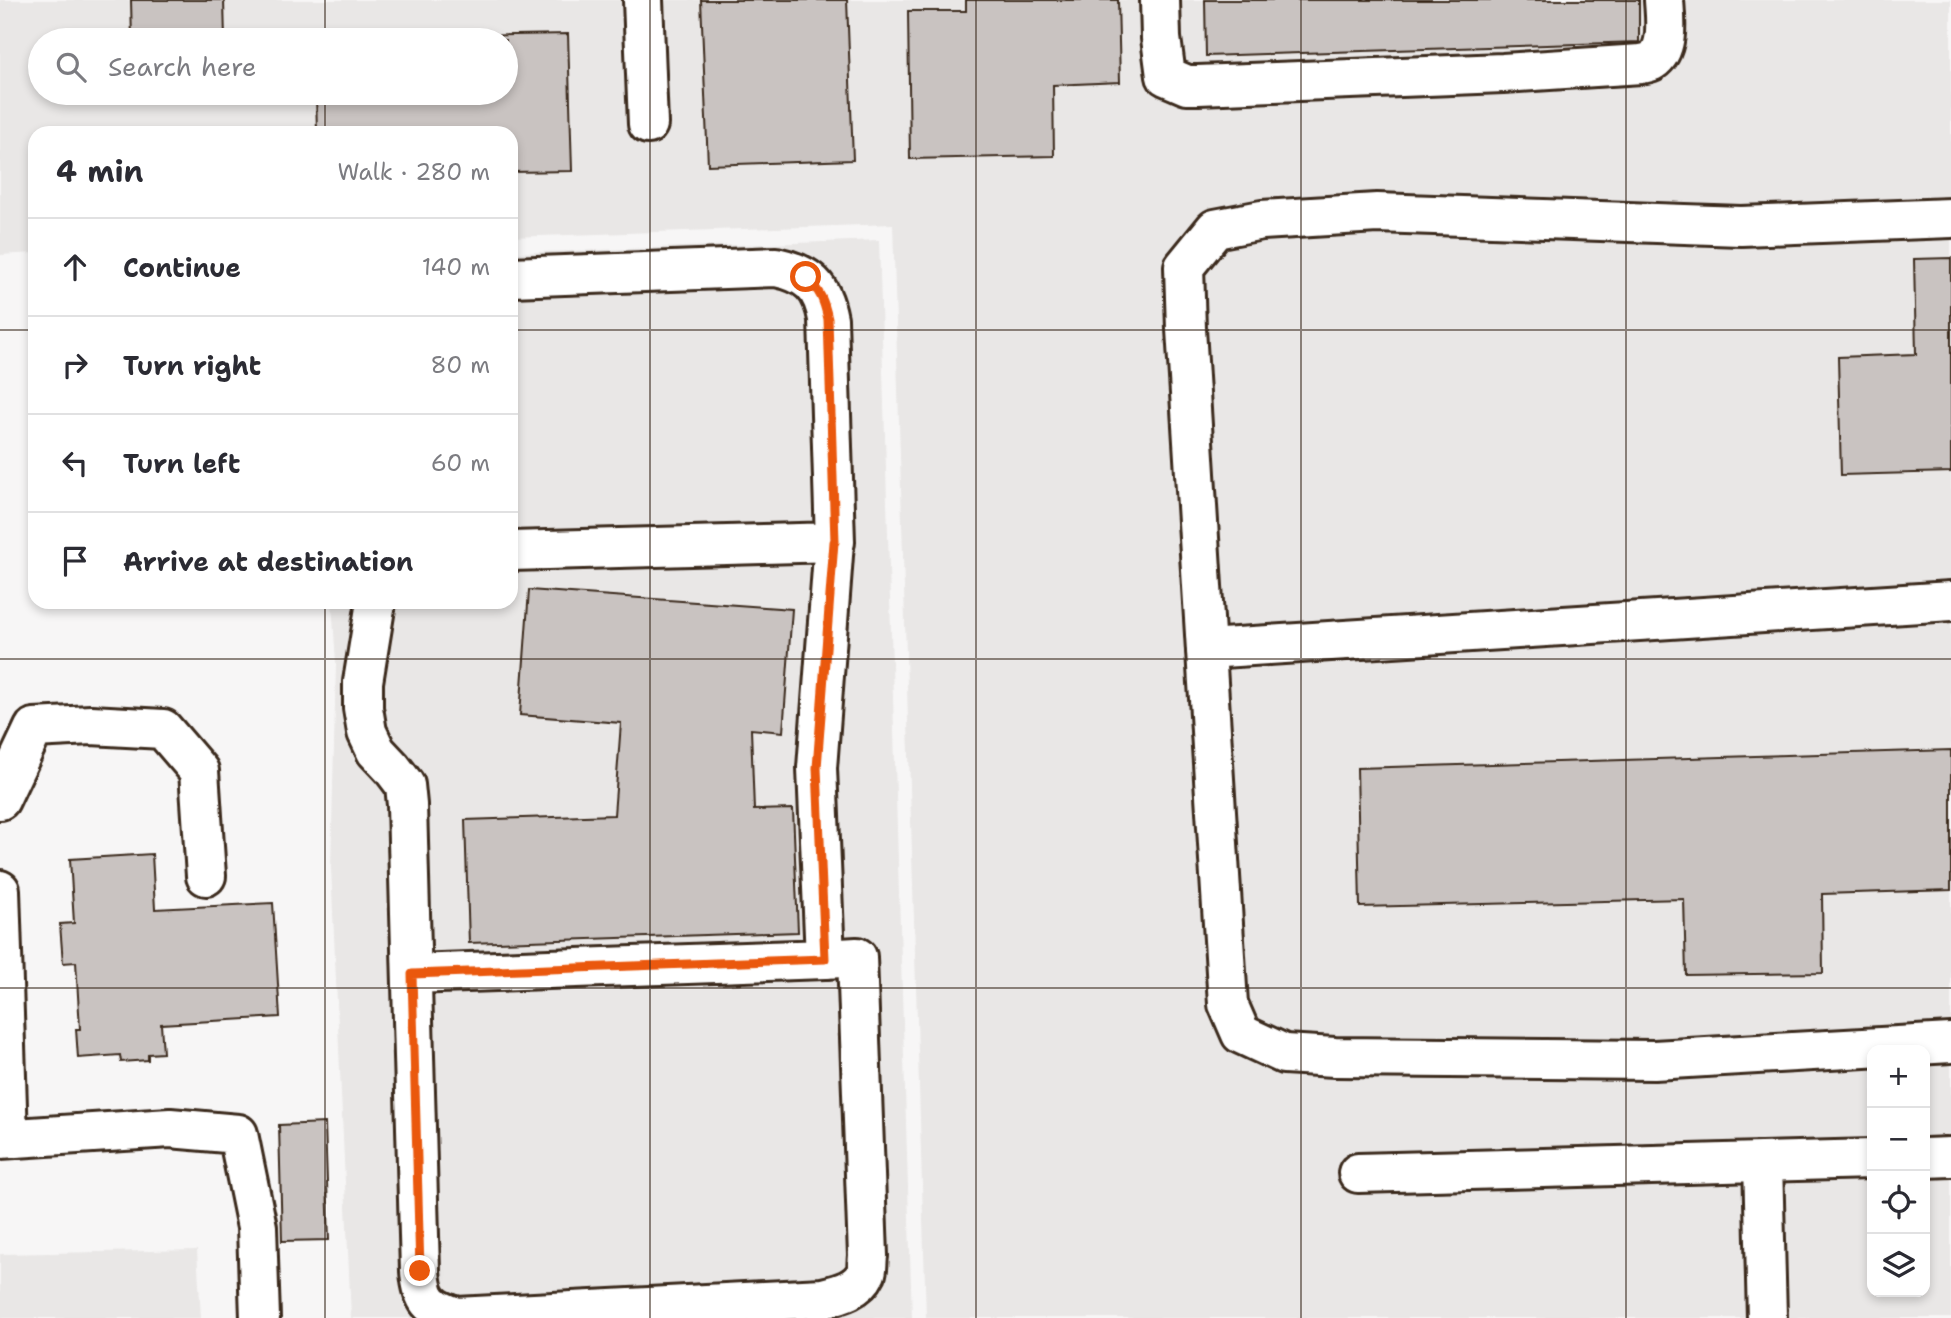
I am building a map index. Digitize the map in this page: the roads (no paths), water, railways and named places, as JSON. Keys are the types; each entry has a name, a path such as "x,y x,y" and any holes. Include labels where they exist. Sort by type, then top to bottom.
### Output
{"lane":[{"path":"643,0 648,124"},
{"path":"1160,0 1166,76 1187,85 1503,73 1641,64 1653,60 1661,48 1666,33 1664,0"},
{"path":"1951,218 1741,226 1377,213 1262,220 1215,229 1184,267 1228,1004 1241,1034 1284,1054 1335,1057 1654,1060 1951,1043"},
{"path":"518,277 776,267 806,277 825,302 828,319 835,542 817,768 825,959"},
{"path":"518,551 834,542"},
{"path":"1206,649 1951,601"},
{"path":"375,609 363,682 363,708 367,733 376,751 405,785 420,1271 421,1290 429,1303 442,1312 457,1317 725,1311 844,1293 865,1273 868,1256 857,957 412,974"},
{"path":"0,800 34,728 90,725 163,729 199,771 206,876"},
{"path":"0,890 4,1139 170,1128 238,1134 257,1227 260,1318"},
{"path":"1930,1158 1951,1157"},
{"path":"1358,1173 1867,1159"},
{"path":"1763,1162 1767,1318"}]}
